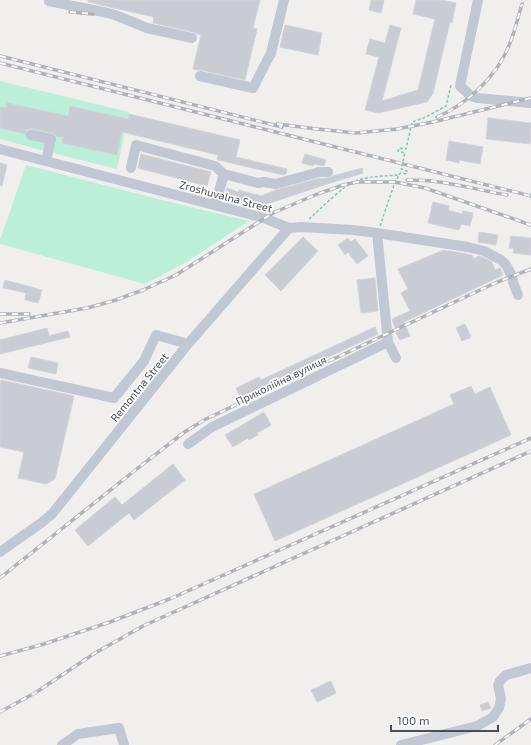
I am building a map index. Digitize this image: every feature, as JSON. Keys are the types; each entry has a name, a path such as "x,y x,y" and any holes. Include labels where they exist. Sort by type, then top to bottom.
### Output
{"street":[{"path":"49,0 108,13 146,28 192,38"},
{"path":"200,76 253,88 271,53 284,0"},
{"path":"478,0 460,86 471,96 477,98 531,103"},
{"path":"31,135 51,139 46,161"},
{"path":"131,168 136,145 215,166 224,174 258,183 264,182 276,184 318,172 328,172"},
{"name":"Zroshuvalna Street","path":"0,149 264,218 289,228 301,227 353,230 468,247 484,251 501,260 506,265 512,276 518,295"},
{"path":"215,205 224,174"},
{"name":"Remontna Street","path":"0,552 52,514 188,344 289,228"},
{"path":"377,233 388,342 396,358"},
{"path":"0,373 114,398 144,361 156,335 188,344"},
{"name":"Приколійна вулиця","path":"188,444 212,426 388,342"},
{"path":"401,745 477,726 493,717 499,708 501,699 498,685 500,681 506,675 531,668"},
{"path":"62,745 78,734 119,728 124,744"}],"path":[{"path":"301,227 344,188 358,180 399,175 400,172 406,174 407,171 401,169 405,153 398,151 398,148 406,149 412,122 426,117 446,106"},
{"path":"377,233 399,175"}],"green space":[{"path":"0,81 129,112 117,169 0,139"},
{"path":"26,165 249,221 188,261 145,284 0,244 0,240"}],"building":[{"path":"88,0 260,0 253,28 257,29 245,80 193,69 201,35 153,23 154,17 88,2"},
{"path":"371,0 384,0 381,13 369,10"},
{"path":"416,0 441,0 456,3 433,93 427,102 378,113 365,110 379,57 366,54 370,39 385,43 390,25 401,28 382,101 418,90 435,19 413,14"},
{"path":"285,25 322,33 318,55 280,47"},
{"path":"7,103 68,116 70,106 128,119 129,114 240,140 236,157 287,169 286,174 283,175 217,160 218,155 122,132 117,155 62,143 63,137 52,133 27,129 25,134 0,128 0,107 6,108"},
{"path":"488,118 531,123 530,144 486,139"},
{"path":"449,141 483,147 480,164 459,160 459,163 446,160"},
{"path":"141,154 211,172 207,186 138,168"},
{"path":"305,154 326,160 324,166 314,164 313,166 302,163"},
{"path":"0,163 7,165 2,186 0,186"},
{"path":"362,168 363,173 261,206 225,195 227,188 238,192 239,190 261,196 276,190 320,178 328,178"},
{"path":"433,202 449,206 448,210 462,214 463,211 473,213 470,226 461,224 459,230 428,223"},
{"path":"479,232 498,235 496,245 478,242"},
{"path":"511,236 531,238 531,255 513,253 514,248 509,248"},
{"path":"303,237 318,251 281,291 265,275"},
{"path":"348,238 351,242 355,239 368,256 357,264 348,252 345,255 338,245"},
{"path":"444,250 472,255 474,259 478,256 482,257 492,262 495,270 500,268 503,275 404,322 410,336 400,340 396,333 397,332 392,319 410,311 401,293 408,289 398,269"},
{"path":"375,278 378,311 361,313 357,280"},
{"path":"5,280 42,290 38,303 25,300 26,293 3,288"},
{"path":"465,324 471,337 462,341 456,328"},
{"path":"375,327 378,334 240,398 236,388 259,377 261,380"},
{"path":"47,328 49,336 68,331 70,337 0,354 0,340"},
{"path":"31,357 58,363 56,374 28,368"},
{"path":"1,380 74,396 55,479 46,484 18,478 24,452 0,447"},
{"path":"471,386 475,394 490,387 511,435 275,541 254,494 454,404 450,395"},
{"path":"264,412 271,425 257,433 258,435 249,440 248,438 233,447 225,435"},
{"path":"173,464 185,480 134,520 129,513 88,546 75,530 115,497 122,505"},
{"path":"331,681 336,693 317,702 311,690"},
{"path":"488,702 491,708 482,711 480,705"}],"railway":[{"path":"437,117 449,111 471,96 490,77 505,55 515,29 522,4"},
{"path":"70,12 93,14"},
{"path":"0,56 282,127"},
{"path":"0,63 531,196"},
{"path":"277,124 356,133 397,129 433,122 531,98"},
{"path":"407,180 440,182 507,195"},
{"path":"0,323 87,308 116,300 143,290 176,275 273,213 315,195 343,185 357,182 395,182 425,188 531,225"},
{"path":"0,578 138,468 186,431 206,419 495,283 531,269"},
{"path":"0,314 29,314"},
{"path":"0,656 44,644 110,622 172,598 531,438"},
{"path":"0,712 35,693 95,653 143,626 531,451"},
{"path":"495,745 531,719"}]}
